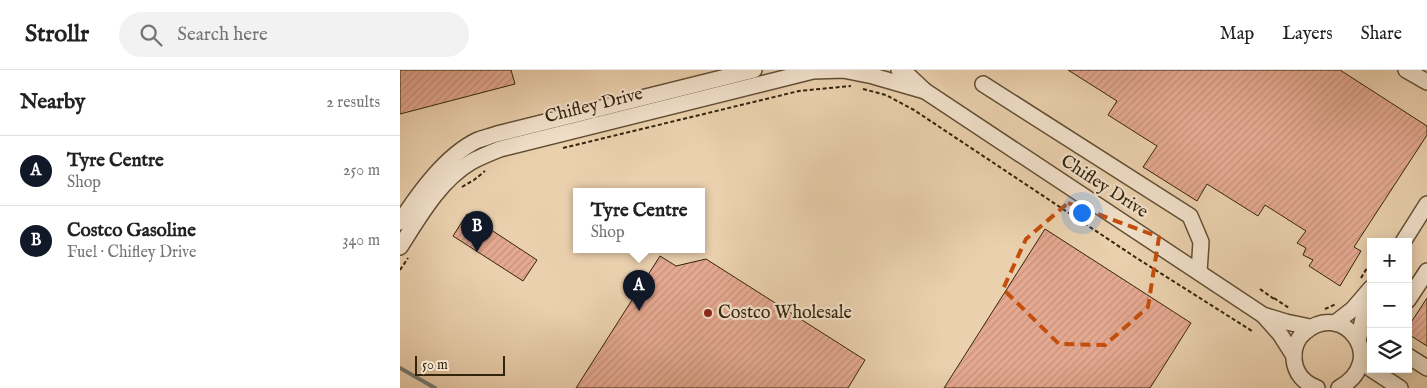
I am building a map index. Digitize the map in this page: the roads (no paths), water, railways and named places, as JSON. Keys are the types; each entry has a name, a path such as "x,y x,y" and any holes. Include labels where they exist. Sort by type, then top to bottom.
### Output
{"street":[{"name":"Chifley Drive","path":"400,222 430,180 454,157 477,141 497,134 754,70"},
{"name":"Chifley Drive","path":"405,251 418,220 447,182 471,162 500,149 813,71 844,70 873,76 924,91"},
{"name":"Chifley Drive","path":"899,70 909,76 924,91 1263,315 1280,334 1294,356 1298,372"},
{"path":"1406,70 1427,82"},
{"path":"983,84 1190,216 1201,242 1199,272"},
{"path":"1406,238 1427,204"},
{"path":"1412,294 1427,271"},
{"path":"1335,323 1353,309 1365,284"},
{"path":"1358,341 1367,308"},
{"name":"Chifley Drive","path":"1263,315 1310,327"},
{"path":"1294,356 1296,345 1310,327 1318,324 1335,323 1352,333 1358,341 1367,365"},
{"path":"1412,359 1427,368"},
{"path":"1348,386 1354,377 1367,368"},
{"path":"1293,388 1298,372"},
{"path":"1298,372 1303,380 1317,388"},
{"path":"1377,373 1400,388"}],"waterway":[{"path":"400,368 435,388"}],"place":[{"name":"Costco Gasoline","path":"477,252"},
{"name":"Tyre Centre","path":"639,311"},
{"name":"Costco Wholesale","path":"708,313"}]}
